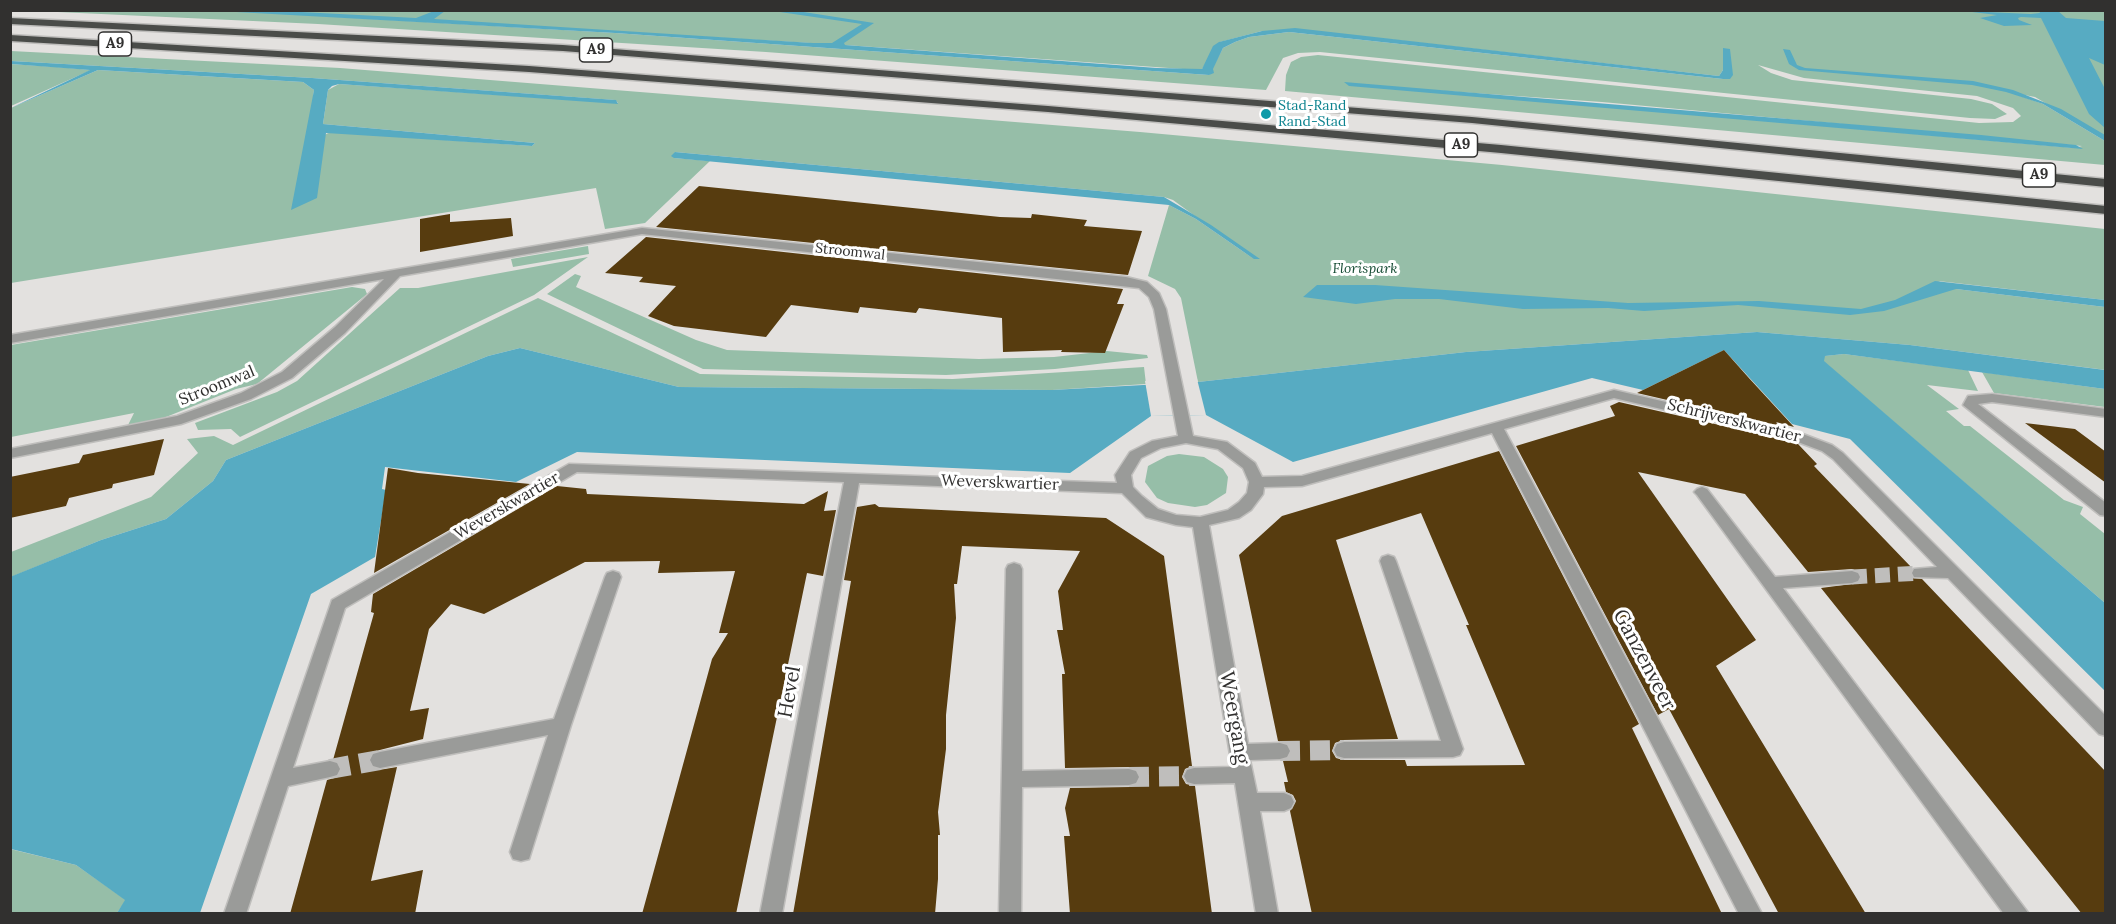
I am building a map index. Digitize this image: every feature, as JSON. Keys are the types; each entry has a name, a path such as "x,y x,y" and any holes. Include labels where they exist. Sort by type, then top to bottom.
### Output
{"highway":[{"name":"A9","path":"10,21 575,49 1472,120 2106,183"},
{"name":"A9","path":"10,38 529,69 1048,109 1500,149 2106,210"},
{"name":"A9","path":"10,48 147,53 220,51"},
{"path":"1972,168 2106,176"}],"street":[{"name":"Stroomwal","path":"10,339 642,231 1126,280 1143,285 1155,296 1160,309 1186,439"},
{"name":"Stroomwal","path":"10,454 181,420 246,396 287,375 339,330 396,273"},
{"name":"Schrijverskwartier","path":"1257,482 1302,481 1614,393 1811,441 1838,456 2106,729"},
{"path":"2106,413 1992,398 1973,399 1970,405 2106,511"},
{"name":"Ganzenveer","path":"1496,427 1751,914"},
{"path":"1186,439 1207,441 1229,449 1250,466 1257,482 1255,494 1233,514 1200,522 1176,520 1152,513 1126,488 1124,475 1136,455 1157,444 1186,439"},
{"name":"Weverskwartier","path":"235,914 338,604 574,467 1126,488"},
{"name":"Hevel","path":"771,914 852,478"},
{"path":"1702,492 2018,914"},
{"name":"Weergang","path":"1200,522 1267,914"},
{"path":"1344,750 1453,748 1388,561"},
{"path":"1010,914 1014,569"},
{"path":"1920,573 1951,572"},
{"path":"521,852 561,725 613,577"},
{"path":"1770,583 1852,578"},
{"path":"380,760 561,725"},
{"path":"1239,752 1280,751"},
{"path":"280,779 330,769"},
{"path":"1194,776 1244,775"},
{"path":"1012,779 1129,777"},
{"path":"1248,802 1284,802"}],"green space":[{"path":"218,10 615,33 1209,75 1223,48 1249,37 1289,32 1723,79 1723,70 1719,76 1314,31 1262,31 1220,42 1202,69 1197,70 845,45 258,11 2105,11 2105,138 2035,97 2009,92 2043,104 2105,141 2105,165 1285,91 1286,75 1291,62 1301,57 1318,55 1979,123 2013,122 2021,116 2013,108 1977,96 1804,78 1758,65 1771,73 1792,80 1971,99 1992,104 2007,114 1995,119 1970,118 1320,52 1298,53 1283,58 1266,90 766,52 318,24 36,11","holes":["1345,84 1602,102 2082,146 2075,148"]},
{"name":"Florispark","path":"11,51 340,68 1140,132 1502,165 2105,229 2105,300 1938,281 1956,289 2105,307 2106,370 1910,345 1757,332 1466,352 1198,382 1181,298 1175,289 1148,276 1169,205 1196,219 1254,259 1173,200 1164,197 675,152 674,158 710,161 645,223 605,229 596,188 11,283 11,108 98,70 303,82 314,90 313,97 324,135 331,132 532,146 535,143 323,124 328,90 339,84 618,103 615,100 312,78 11,61"},
{"path":"10,64 57,67 91,70 11,106"},
{"path":"588,246 589,254 513,267 511,259"},
{"path":"588,257 534,295 240,437 231,429 198,430 195,423 277,392 297,381 400,288 418,288"},
{"path":"575,274 581,276 576,287 696,340 727,350 979,359 1054,357 1107,351 1147,355 1148,358 1055,369 946,375 703,369 547,294"},
{"path":"352,287 365,289 367,294 257,384 236,389 161,419 128,425 134,413 11,437 11,345"},
{"path":"538,298 700,374 953,379 1144,367 1146,384 1052,390 679,387 520,348 488,356 226,460 213,481 166,519 101,540 11,577 11,552 151,497 198,453 187,439 214,436 233,445"},
{"path":"1844,354 1968,370 1978,391 1927,385 1959,409 1946,411 1964,426 1970,426 2064,500 2083,507 2080,514 2105,534 2105,603 1824,362 1824,356"},
{"path":"1982,372 2105,389 2105,407 1994,393"},
{"path":"1179,454 1204,457 1223,469 1228,477 1226,493 1207,505 1195,507 1168,503 1157,498 1145,482 1148,466 1167,456"},
{"path":"10,849 76,865 126,900 117,913 11,913"}],"water":[{"path":"791,10 874,23 844,43 845,45 1157,68 1202,69 1213,46 1219,42 1262,31 1295,28 1719,76 1723,70 1723,48 1730,49 1733,75 1730,79 1723,79 1289,32 1249,37 1223,48 1213,69 1214,73 1209,75 615,33 218,11 282,11 416,18 434,11 445,11 434,19 813,43 832,43 862,24 773,11"},
{"path":"1964,11 2031,14 2040,13 2039,11 2058,11 2066,18 2105,21 2105,65 2089,58 2105,89 2105,128 2089,114 2041,18 2021,17 2018,18 2019,20 2032,25 2004,26 1980,18 1997,15"},
{"path":"1783,49 1790,50 1797,65 1805,68 1973,81 2013,90 2061,109 2105,135 2105,141 2043,104 2006,92 1972,85 1799,70 1789,64"},
{"path":"11,61 312,78 616,100 618,104 339,84 332,86 328,90 323,124 535,143 532,146 326,133 317,198 291,210 314,90 303,82 98,70 11,108 90,70 11,64"},
{"path":"1344,82 1981,135 2076,145 2083,149 1349,86"},
{"path":"675,152 1164,197 1211,225 1260,259 1254,259 1196,219 1169,205 674,158 671,156"},
{"path":"1935,281 2105,300 2105,307 1956,289 1884,311 1850,315 1738,305 1644,311 1608,308 1523,309 1439,299 1395,299 1356,304 1303,297 1317,285 1375,285 1628,303 1759,301 1861,309 1895,300"},
{"path":"1757,332 1910,345 2105,370 2105,389 1844,354 1825,356 1824,361 2105,603 2105,691 1850,439 1792,424 1724,350 1643,390 1592,378 1293,462 1206,415 1151,416 1070,473 577,452 516,482 385,467 382,489 386,490 375,557 311,594 200,913 117,913 125,900 76,865 11,849 10,577 101,540 166,519 213,481 226,460 488,356 520,348 679,387 1052,390 1198,382 1466,352"}],"pier":[{"path":"1197,379 1206,415 1151,416 1145,381"}],"building":[{"path":"699,186 1000,217 1031,218 1032,214 1087,220 1084,226 1142,231 1128,275 656,227"},
{"path":"450,214 450,222 511,218 513,236 420,252 420,219"},
{"path":"646,237 1123,289 1117,304 1124,304 1105,353 1061,352 1062,350 1003,352 1002,318 919,308 916,313 860,307 858,313 791,305 766,337 674,326 648,316 676,286 639,282 643,277 605,273"},
{"path":"1724,350 1794,427 1776,422 1780,426 1637,393"},
{"path":"1619,402 1798,444 1817,464 1814,466 1912,568 1912,578 1922,579 2106,772 2106,914 2082,914 1821,588 1859,583 1862,578 1860,572 1852,569 1808,572 1745,494 1638,472 1756,640 1716,666 1866,914 1779,914 1669,709 1658,715 1516,446 1615,416 1610,406"},
{"path":"2025,423 2075,429 2106,452 2106,483"},
{"path":"164,439 154,475 113,484 112,488 69,498 66,506 10,518 10,477 79,463 83,455"},
{"path":"1499,451 1639,724 1632,728 1722,914 1312,914 1290,811 1296,801 1293,795 1286,792 1284,782 1288,782 1283,761 1289,758 1292,750 1288,743 1278,741 1239,555 1282,516","holes":["1421,513 1469,625 1466,625 1525,765 1407,766 1405,760 1336,758 1332,751 1335,743 1343,740 1398,739 1336,540"]},
{"path":"388,468 418,473 530,484 374,573"},
{"path":"557,486 586,489 587,494 804,504 828,491 824,511 836,510 823,576 807,573 736,914 642,914 712,659 728,633 719,633 735,571 658,573 660,561 585,562 484,614 451,604 429,629 410,711 429,708 423,739 372,752 368,759 371,767 379,770 397,767 371,881 423,870 415,914 290,914 327,780 338,777 342,770 339,762 333,760 374,613 371,612 373,594"},
{"path":"875,504 879,507 1106,518 1164,556 1192,766 1185,769 1182,777 1186,784 1195,786 1212,914 1070,914 1064,836 1070,836 1065,808 1070,788 1130,787 1137,785 1141,778 1138,770 1130,767 1065,768 1062,674 1065,674 1057,630 1063,630 1058,591 1080,551 962,546 957,584 954,584 956,618 946,715 946,749 938,812 940,835 938,835 935,914 793,914 851,581 844,580 857,507"}],"tunnel":[{"path":"1852,577 1920,573"},
{"path":"1280,751 1344,750"},
{"path":"330,769 380,760"},
{"path":"1129,777 1194,776"}],"place":[{"name":"Stad-Rand Rand-Stad","path":"1266,114"}]}
